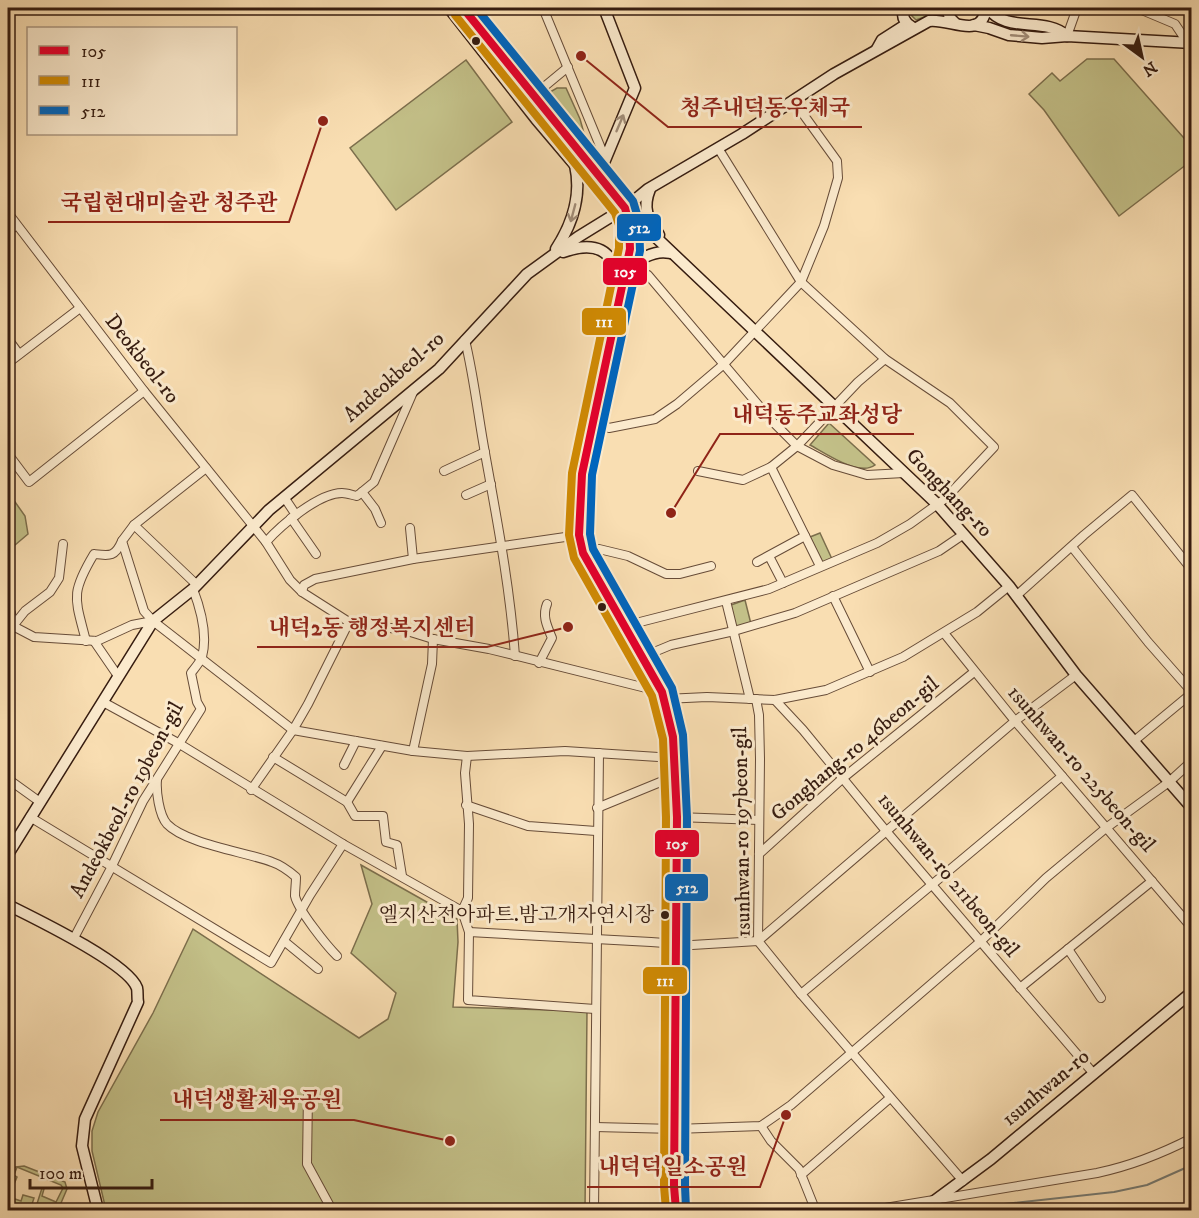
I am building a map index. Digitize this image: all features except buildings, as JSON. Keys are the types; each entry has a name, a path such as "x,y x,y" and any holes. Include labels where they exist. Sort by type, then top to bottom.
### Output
{"street":[{"path":"449,8 575,165 598,177 634,88 604,8"},
{"path":"465,10 478,8"},
{"path":"543,8 605,158"},
{"path":"947,8 955,23"},
{"path":"974,26 984,17 987,8 999,19 1059,28 1067,36 1189,42"},
{"path":"1067,36 1077,8"},
{"path":"1137,8 1175,24 1189,42"},
{"name":"Gonghang-ro","path":"465,10 598,177 625,207 670,253 938,504 1009,586 1076,675 1191,808"},
{"name":"Andeokbeol-ro","path":"8,854 153,621 195,587 252,526 284,497 439,369 527,274 651,188 877,49 905,16 955,23 961,26 989,28 1009,34 1042,38 1067,36"},
{"path":"533,96 568,67"},
{"path":"593,421 609,428 655,419 677,404 724,364 801,282 824,226 838,178 837,161 793,100"},
{"path":"627,630 640,622 726,601 783,583 878,543 946,498 994,447 950,403 885,359 801,282 718,148"},
{"path":"552,256 569,228 574,213 577,193 575,165"},
{"path":"651,188 645,203 647,213 670,253"},
{"path":"625,207 630,241 625,276 582,474 579,535 582,549 663,696 673,737 677,817 674,1186 676,1210"},
{"name":"Deokbeol-ro","path":"8,213 144,391 266,542 290,580 302,592 350,622"},
{"path":"8,232 16,225"},
{"path":"552,256 585,246 597,248 611,257 625,276"},
{"path":"625,276 653,254 665,251 670,253"},
{"path":"625,276 648,275 771,420 797,446 833,465 867,475 904,473"},
{"path":"8,363 80,308"},
{"path":"8,339 19,354"},
{"path":"465,340 472,368 503,547 515,656"},
{"path":"698,471 743,480 771,467 797,446 833,407 885,359"},
{"path":"266,542 293,516 322,500 341,493 357,496 375,482 416,387"},
{"path":"8,454 29,482 144,391"},
{"path":"444,471 485,452"},
{"path":"771,467 820,566"},
{"path":"118,676 90,641 77,610 77,587 94,554 109,556 118,551 122,541 134,525 206,468"},
{"path":"466,495 491,484"},
{"path":"362,492 375,509 381,523"},
{"path":"1016,596 1132,495 1191,570"},
{"path":"284,497 316,554"},
{"path":"134,525 195,587"},
{"path":"410,528 413,559"},
{"path":"642,657 670,645 735,631 795,613 939,551 964,534"},
{"path":"302,592 304,585 315,579 413,559 579,535"},
{"path":"757,562 805,536"},
{"path":"122,541 144,611 153,621 293,730 413,751 467,756 565,751 674,758"},
{"path":"10,628 25,611 50,591 59,578 63,544"},
{"path":"1072,547 1191,692 1134,741"},
{"path":"582,549 599,549 628,556 666,574 680,574 711,566"},
{"path":"769,556 783,583"},
{"path":"251,790 293,730 350,622 404,630 433,639 515,656 663,696 775,700 826,690 903,657 977,612 1009,586"},
{"name":"Andeokbeol-ro 19beon-gil","path":"74,938 143,801 201,709 197,702 191,673 201,659 204,644 195,587"},
{"path":"833,596 870,672"},
{"name":"1sunhwan-ro 197beon-gil","path":"726,601 759,715 758,940 801,994 963,1180"},
{"path":"539,663 552,638 545,621 545,609 548,604"},
{"path":"8,607 11,613 10,628"},
{"path":"10,628 34,637 90,641 132,625 153,621"},
{"name":"1sunhwan-ro 225beon-gil","path":"944,633 1015,721 1191,928"},
{"path":"413,751 432,664 433,639"},
{"name":"Gonghang-ro 46beon-gil","path":"759,854 843,778 974,672"},
{"path":"470,932 596,938 676,945 758,940 1015,721 1076,675"},
{"name":"1sunhwan-ro 211beon-gil","path":"775,700 1094,1074"},
{"path":"103,702 178,743 251,790 462,911 470,932 468,1000 595,1009"},
{"path":"344,765 357,741"},
{"path":"347,802 382,746"},
{"path":"594,1210 598,753"},
{"path":"462,911 468,898 469,824 465,773 467,756"},
{"path":"273,757 347,802 355,816 383,816 386,842 397,845 402,876"},
{"path":"595,1126 675,1129 761,1126 791,1105 980,942 1046,878 1106,828 1169,782 1191,762"},
{"path":"597,808 675,776"},
{"path":"801,994 1062,776"},
{"path":"158,777 156,793 166,824 181,833 214,846 273,862 296,877 295,896 302,910 325,945 337,956"},
{"path":"8,779 40,802"},
{"path":"466,805 528,826 596,831"},
{"path":"30,817 271,963 343,844"},
{"path":"677,817 759,820"},
{"path":"1020,988 1152,881"},
{"path":"8,905 74,938 125,972 136,987 138,1002 85,1119 82,1146 98,1210"},
{"path":"284,941 318,969"},
{"path":"1068,949 1101,998"},
{"name":"1sunhwan-ro","path":"922,1210 992,1159 1191,992"},
{"path":"308,1094 307,1164 332,1210"},
{"path":"801,1175 890,1098"},
{"path":"761,1126 771,1141 799,1169 813,1204 811,1210"},
{"path":"873,1210 1122,1167 1162,1154 1191,1138"},
{"path":"1186,1210 1191,1209"}],"shaded area":[{"path":"917,8 942,8 944,16 930,15 916,20 911,15"},
{"path":"1087,59 1114,59 1191,146 1191,161 1119,216 1044,110 1029,94 1052,73 1060,81"},
{"path":"466,60 512,122 396,210 350,148"},
{"path":"557,88 566,88 580,119 585,137 550,92"},
{"path":"829,423 875,465 868,468 851,466 810,445"},
{"path":"8,492 25,516 28,534 8,551"},
{"path":"820,533 832,559 822,563 810,537"},
{"path":"745,600 751,624 736,629 731,605"},
{"path":"361,865 457,919 458,942 453,1007 587,1011 585,1210 106,1210 92,1151 92,1131 98,1112 153,1013 193,929 359,1038 388,1019 396,993 351,953 372,904"},
{"path":"24,1166 65,1182 67,1189 58,1210 35,1210 42,1188 44,1189 42,1196 56,1202 63,1188 61,1185 17,1167 14,1175 17,1177 12,1189 8,1190 8,1168"},
{"path":"8,1193 11,1193 9,1197 21,1201 23,1195 34,1198 30,1210 23,1210 8,1204"}],"waterway":[{"path":"981,1205 1114,1192 1147,1185 1192,1165"}],"transit line":[{"name":"105","path":"463,8 625,208 629,223 630,249 582,474 579,535 583,553 662,692 673,737 677,817 674,1186 676,1210"},
{"name":"512","path":"476,8 633,201 639,221 640,251 592,475 590,534 593,549 672,688 683,735 687,817 686,1209"},
{"name":"111","path":"455,15 615,213 619,225 619,248 572,473 569,535 574,558 652,696 663,739 666,817 664,1186 666,1210"}],"place":[{"name":"청주내덕동우체국","path":"581,56"},
{"name":"국립현대미술관 청주관","path":"323,121"},
{"name":"내덕동주교좌성당","path":"671,513"},
{"name":"내덕2동 행정복지센터","path":"568,627"},
{"name":"엘지산전아파트.밤고개자연시장","path":"665,915"},
{"name":"내덕덕일소공원","path":"786,1115"},
{"name":"내덕생활체육공원","path":"450,1141"}]}
